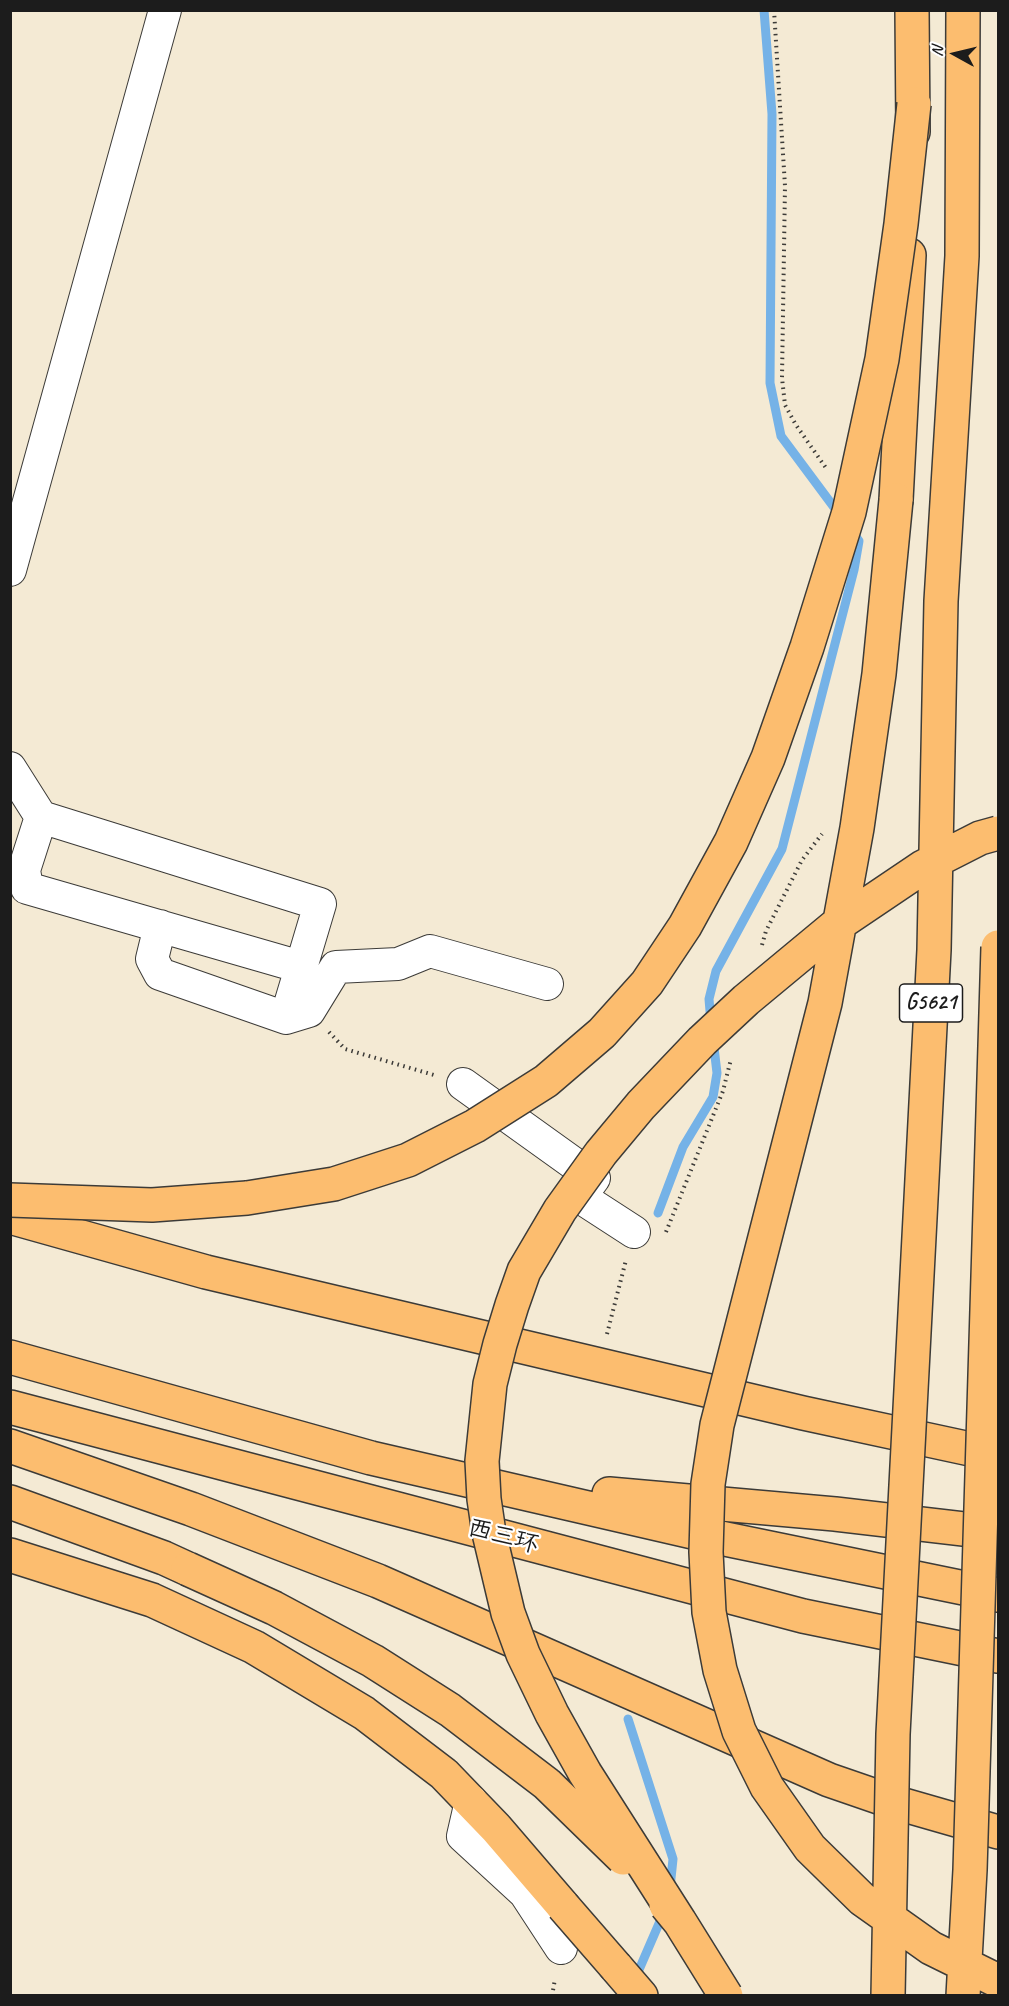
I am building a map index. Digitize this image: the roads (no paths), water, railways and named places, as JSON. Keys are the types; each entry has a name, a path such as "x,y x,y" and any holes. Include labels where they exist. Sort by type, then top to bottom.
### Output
{"main road":[{"path":"912,10 914,104 907,296 896,500 879,674 857,828 825,1003 717,1425 708,1484 705,1552 709,1612 720,1670 739,1731 767,1787 810,1848 862,1899 931,1948 999,1981"},
{"name":"G5621","path":"888,1995 893,1734 934,950 941,601 962,256 963,10"},
{"path":"10,1200 152,1204 247,1198 334,1184 408,1160 475,1126 546,1081 602,1033 647,983 685,926 731,842 768,758 807,647 849,513 882,359 901,224 914,104"},
{"path":"726,1995 562,1734 524,1654 508,1613 489,1533 484,1499 482,1461 490,1384 503,1334 525,1271 560,1210 601,1153 634,1113 702,1041 746,1000 834,927 923,867 980,838 999,832"},
{"name":"G5621","path":"963,1995 971,1858 999,947"},
{"path":"10,1217 228,1277 803,1413 999,1455"},
{"name":"西三环","path":"10,1358 337,1448 450,1476 735,1541 999,1595"},
{"name":"西三环","path":"10,1407 802,1616 999,1656"},
{"path":"10,1446 191,1509 378,1581 829,1780 931,1814 999,1832"},
{"path":"450,1476 652,1499 835,1514 999,1533"},
{"path":"10,1502 188,1569 284,1613 373,1661 450,1710 547,1784 632,1866 680,1922"},
{"path":"10,1555 152,1600 254,1647 364,1713 444,1774 471,1801 641,1995"}],"street":[{"path":"10,570 165,10"},
{"path":"10,768 41,817 320,904 301,967 298,1014"},
{"path":"41,817 24,870 27,888 301,967"},
{"path":"160,926 152,959 160,974 298,1014"},
{"path":"298,1014 336,967 398,964 430,951 547,984"},
{"path":"463,1084 594,1178 580,1197 649,1234"},
{"path":"471,1801 463,1836 525,1893 561,1948"}],"waterway":[{"path":"764,10 772,114 770,383 781,436 839,514"},
{"path":"711,1023 709,999 716,971 782,849 854,570 859,541 851,530"},
{"path":"658,1213 683,1147 713,1097 717,1073 713,1039"},
{"path":"628,1719 673,1859 670,1888"},
{"path":"635,1979 664,1912"}]}
